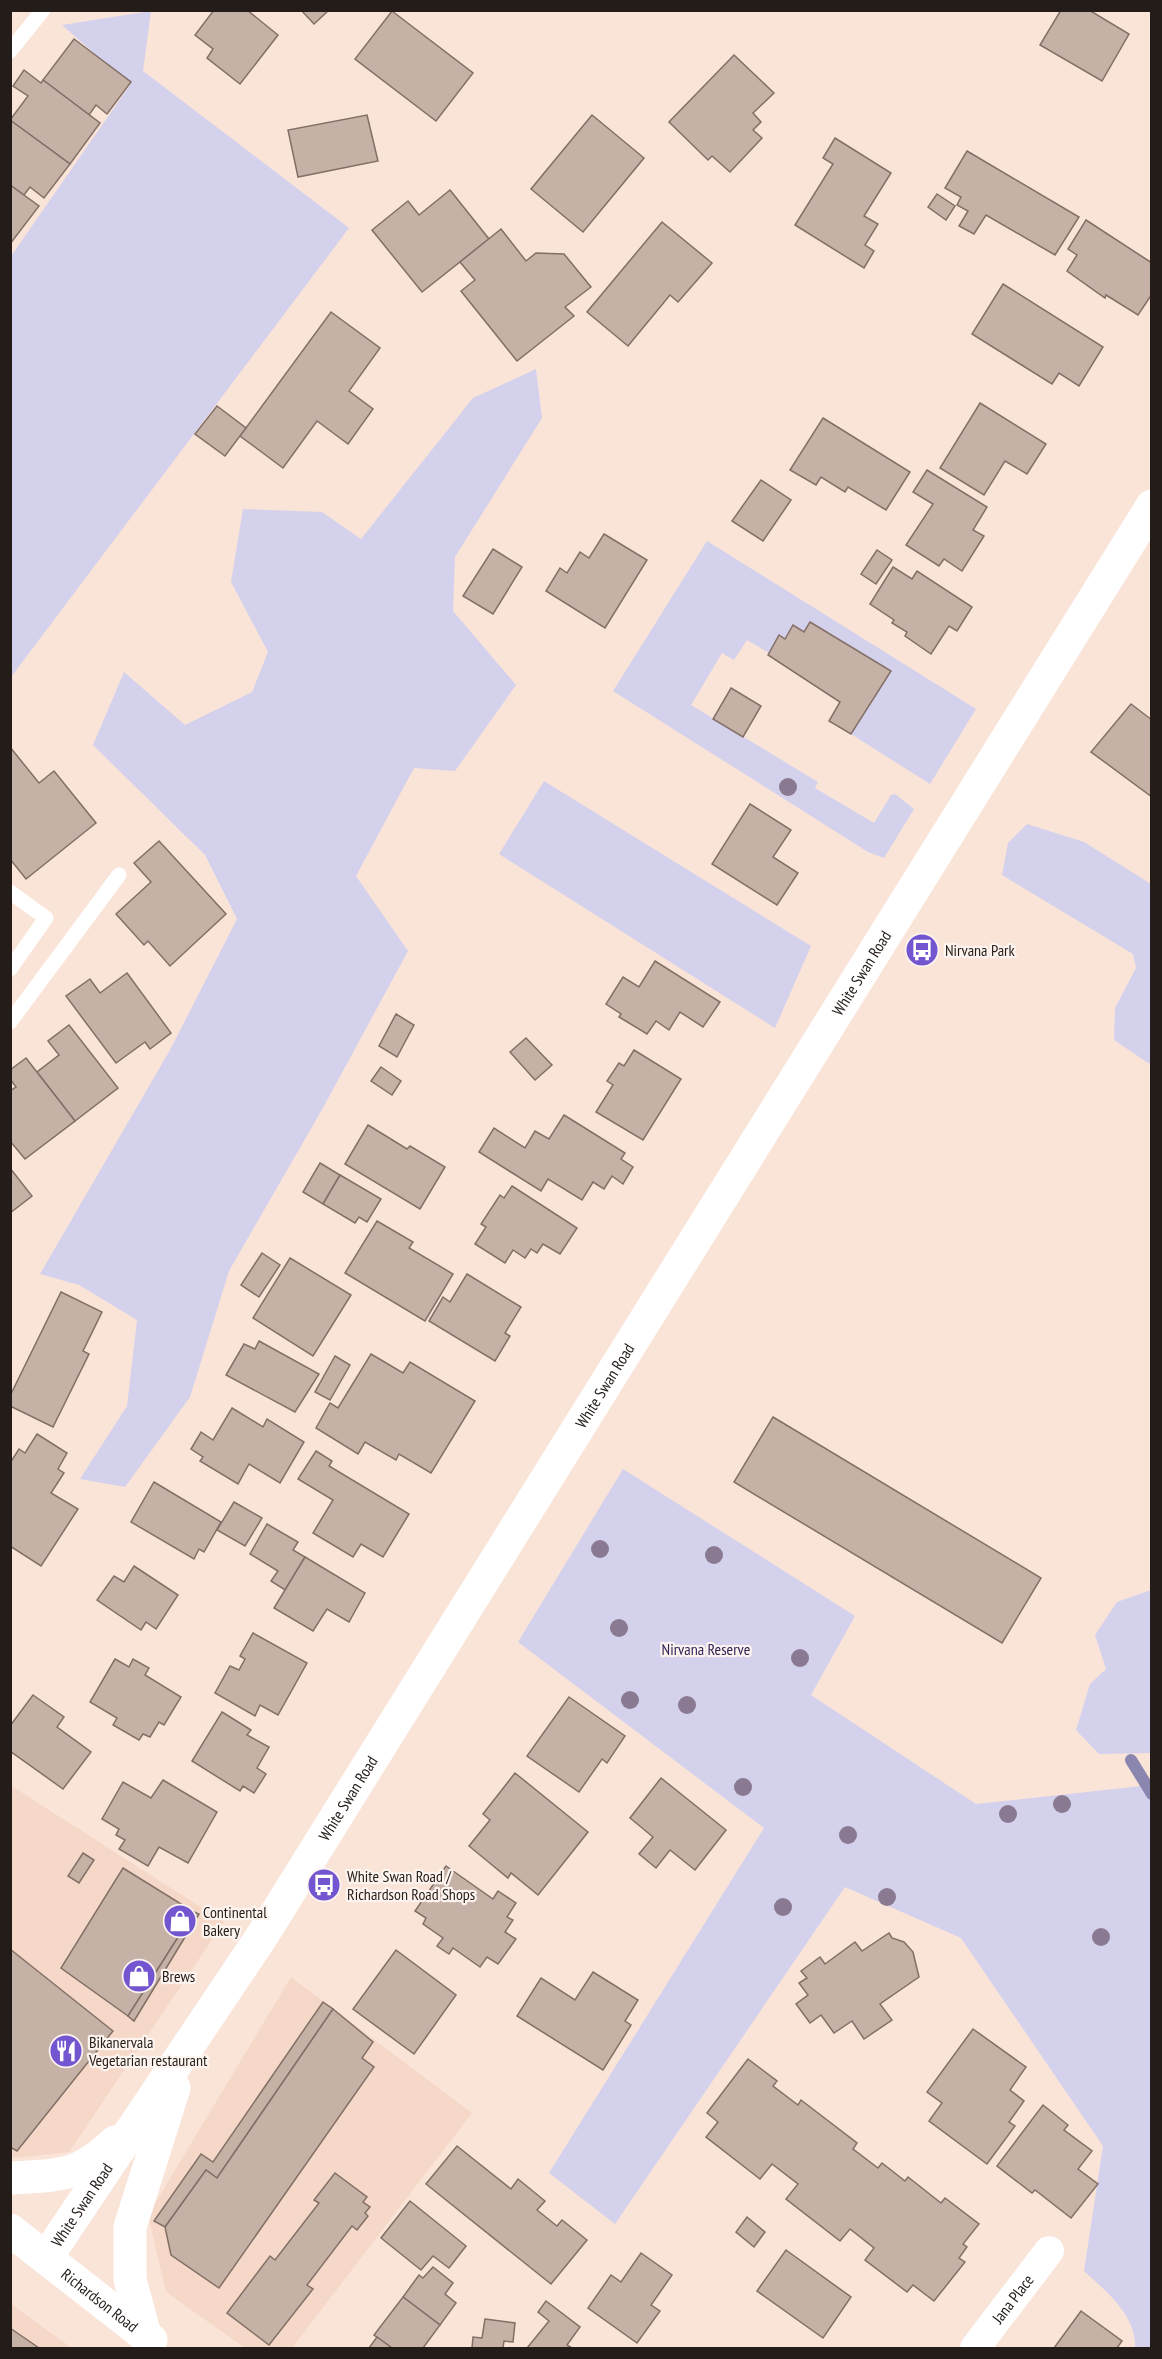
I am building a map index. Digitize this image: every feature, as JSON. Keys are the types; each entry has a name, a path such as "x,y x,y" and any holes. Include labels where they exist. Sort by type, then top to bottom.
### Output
{"main road":[{"name":"White Swan Road","path":"46,2258 186,2052 268,1926 1152,506"},
{"path":"154,2342 130,2279 130,2227 186,2052"},
{"path":"10,2178 55,2177 97,2160 140,2118"},
{"name":"Richardson Road","path":"10,2230 154,2342"}],"street":[{"name":"Jana Place","path":"975,2349 1049,2251"}],"lane":[{"path":"10,51 43,10"},
{"path":"10,1022 119,875"},
{"path":"10,892 46,918 10,969"}],"shaded area":[{"path":"10,1785 224,1922 69,2152 15,2158 10,2155"},
{"path":"291,1977 472,2113 292,2348 245,2348 166,2292 148,2215"},
{"path":"10,2303 55,2336 72,2348 11,2348"}],"green space":[{"path":"151,11 143,71 349,228 11,677 11,256 130,85 62,25"},
{"path":"536,369 542,418 455,557 453,611 516,685 455,771 414,768 356,876 408,951 324,1106 229,1271 190,1397 125,1487 80,1479 127,1406 137,1320 79,1285 40,1274 170,1050 237,919 205,855 93,745 124,672 185,725 252,692 268,652 231,582 243,509 322,512 361,539 473,398"},
{"path":"707,541 976,709 930,784 851,734 890,670 811,622 804,632 793,625 785,639 779,636 769,653 747,640 734,660 722,653 691,705 818,782 815,788 874,823 891,795 895,794 914,809 884,858 868,852 613,691"},
{"path":"544,781 811,946 775,1028 499,854"},
{"path":"1027,824 1084,842 1151,884 1151,1065 1114,1040 1115,1008 1136,968 1133,954 1002,875 1008,843"},
{"name":"Nirvana Reserve","path":"623,1469 855,1616 811,1695 976,1804 1151,1785 1151,2348 1135,2348 1131,2325 1126,2315 1084,2271 1103,2146 961,1938 845,1887 615,2224 549,2173 764,1828 518,1642"},
{"path":"1151,1590 1151,1753 1099,1754 1076,1730 1090,1684 1106,1669 1095,1635 1117,1602"}],"building":[{"path":"214,10 247,10 278,35 240,84 207,58 213,49 195,35"},
{"path":"301,10 329,10 314,24"},
{"path":"1061,10 1089,10 1129,34 1102,81 1040,45"},
{"path":"392,11 473,73 436,121 355,59"},
{"path":"74,39 131,82 107,114 96,105 89,115 43,80"},
{"path":"734,55 774,93 753,113 761,122 753,130 762,138 730,172 712,156 708,160 669,122"},
{"path":"24,70 41,83 43,80 100,123 70,164 10,120 28,96 13,86"},
{"path":"367,115 378,161 298,177 288,130"},
{"path":"592,115 644,158 583,232 531,189"},
{"path":"10,120 70,164 44,198 30,187 24,195 10,185"},
{"path":"835,138 891,173 864,216 878,224 865,245 874,251 864,268 795,225 833,164 823,158"},
{"path":"967,151 1079,217 1055,255 986,215 974,234 959,226 968,211 957,205 961,197 945,188"},
{"path":"10,185 39,206 10,244"},
{"path":"450,190 489,239 422,292 372,230 408,201 419,215"},
{"path":"937,194 955,206 946,220 928,207"},
{"path":"1086,220 1152,263 1152,294 1138,315 1106,295 1105,298 1067,271 1077,255 1068,249"},
{"path":"662,222 712,263 678,302 670,295 628,346 587,312"},
{"path":"501,229 526,261 536,253 564,254 591,287 565,307 574,316 517,361 461,291 475,280 460,262"},
{"path":"1003,284 1103,347 1079,386 1059,373 1052,384 972,334"},
{"path":"331,312 380,348 349,391 373,409 348,444 317,421 283,468 240,436"},
{"path":"980,403 1046,444 1027,474 1005,461 984,495 940,468"},
{"path":"217,406 246,428 225,456 195,434"},
{"path":"823,418 910,472 886,510 848,487 845,492 821,477 816,485 790,470"},
{"path":"927,470 987,507 973,530 984,536 962,571 944,559 939,566 906,545 933,504 913,492"},
{"path":"761,480 791,500 763,541 732,521"},
{"path":"604,534 647,560 605,628 546,591 560,568 567,573 580,552 589,558"},
{"path":"493,549 522,567 493,614 463,596"},
{"path":"877,550 892,560 876,584 861,574"},
{"path":"893,567 912,579 917,571 972,607 957,631 949,626 931,654 905,636 907,632 892,623 894,620 870,604"},
{"path":"810,622 891,671 851,734 829,721 840,702 768,655 779,635 785,639 793,625 804,632"},
{"path":"731,688 761,706 743,737 713,719"},
{"path":"1131,704 1152,720 1152,797 1091,752"},
{"path":"10,747 39,783 54,771 96,823 26,879 10,859"},
{"path":"750,804 791,830 773,857 798,873 777,905 712,864"},
{"path":"159,841 226,914 170,966 148,941 144,945 116,914 151,882 134,863"},
{"path":"655,961 720,1002 703,1027 680,1012 669,1030 656,1021 647,1034 619,1017 621,1014 606,1004 623,977 639,987"},
{"path":"127,973 171,1033 150,1049 145,1042 116,1063 66,996 90,979 100,993"},
{"path":"396,1014 414,1025 397,1057 379,1046"},
{"path":"69,1025 118,1088 75,1121 37,1072 59,1055 48,1041"},
{"path":"526,1038 552,1065 535,1080 510,1052"},
{"path":"634,1050 681,1079 643,1140 596,1112 613,1085 607,1081 619,1063 624,1066"},
{"path":"26,1058 75,1121 25,1159 10,1141 10,1091 16,1087 10,1079 10,1070"},
{"path":"381,1067 401,1081 392,1095 371,1081"},
{"path":"564,1115 625,1153 621,1159 633,1167 623,1184 612,1176 604,1189 593,1182 582,1200 548,1179 541,1191 479,1152 494,1128 525,1148 535,1131 549,1139"},
{"path":"368,1125 407,1149 410,1146 445,1167 420,1209 345,1164"},
{"path":"320,1163 340,1175 323,1204 303,1192"},
{"path":"10,1168 32,1196 10,1213"},
{"path":"340,1175 381,1199 367,1222 359,1217 355,1223 323,1204"},
{"path":"512,1186 577,1228 560,1254 543,1244 537,1253 531,1249 525,1258 513,1250 505,1263 475,1244 486,1227 481,1224 500,1195 504,1198"},
{"path":"377,1221 413,1242 409,1248 453,1274 425,1321 345,1273"},
{"path":"262,1253 280,1265 259,1297 241,1285"},
{"path":"290,1258 351,1295 313,1356 253,1318"},
{"path":"467,1274 521,1307 505,1333 510,1336 495,1361 429,1321 443,1297 450,1302"},
{"path":"61,1292 102,1312 83,1351 89,1354 53,1427 10,1406 10,1396"},
{"path":"259,1341 319,1374 295,1412 226,1375 244,1344 255,1349"},
{"path":"371,1354 403,1373 410,1362 475,1401 431,1473 399,1454 396,1460 365,1442 358,1454 316,1428 330,1403 338,1408"},
{"path":"335,1356 350,1365 330,1400 315,1392"},
{"path":"232,1408 263,1427 267,1419 304,1442 280,1483 249,1464 238,1484 200,1461 203,1457 191,1449 201,1432 213,1440"},
{"path":"773,1417 1041,1578 1002,1643 734,1482"},
{"path":"37,1434 67,1453 58,1469 64,1473 51,1493 78,1509 41,1566 10,1546 10,1463 19,1449 25,1453"},
{"path":"316,1451 332,1461 329,1466 409,1514 383,1557 361,1544 353,1557 313,1533 333,1500 298,1479"},
{"path":"154,1482 221,1522 204,1552 199,1549 194,1559 131,1522"},
{"path":"234,1502 262,1518 245,1546 217,1530"},
{"path":"267,1524 298,1542 293,1550 305,1557 285,1590 271,1581 278,1571 250,1554"},
{"path":"305,1557 365,1593 349,1622 327,1609 313,1631 274,1608"},
{"path":"134,1566 178,1595 156,1629 146,1622 141,1630 97,1600 114,1576 124,1582"},
{"path":"253,1633 307,1663 278,1715 260,1705 255,1716 215,1693 230,1666 239,1670 245,1659 240,1656"},
{"path":"115,1659 129,1667 133,1659 149,1668 145,1675 181,1697 164,1725 159,1722 150,1737 143,1734 139,1740 113,1725 117,1718 90,1702"},
{"path":"33,1695 64,1717 57,1727 91,1752 63,1789 10,1751 10,1726"},
{"path":"569,1697 625,1736 607,1763 602,1759 579,1792 527,1756"},
{"path":"222,1712 251,1730 247,1735 269,1747 257,1768 266,1774 254,1793 243,1786 240,1791 192,1761"},
{"path":"515,1773 588,1832 538,1895 511,1873 508,1878 469,1846 490,1820 483,1814"},
{"path":"661,1778 726,1830 695,1870 670,1850 656,1868 639,1854 653,1837 630,1818"},
{"path":"163,1780 217,1812 188,1863 159,1847 148,1866 119,1849 125,1840 116,1835 119,1829 102,1819 123,1782 151,1798"},
{"path":"83,1853 94,1860 79,1883 68,1876"},
{"path":"446,1866 493,1899 498,1891 516,1903 507,1917 513,1920 505,1932 516,1939 498,1964 487,1957 480,1967 453,1948 449,1954 437,1946 443,1938 423,1924 426,1918 415,1911"},
{"path":"123,1868 194,1912 128,2016 61,1968"},
{"path":"194,1912 199,1914 134,2021 128,2016"},
{"path":"889,1933 892,1938 904,1942 913,1952 919,1977 880,2004 892,2020 864,2039 852,2021 834,2033 821,2015 810,2023 796,2004 808,1995 799,1983 807,1978 801,1971 820,1957 825,1964 855,1942 862,1951"},
{"path":"10,1949 113,2031 17,2151 10,2147"},
{"path":"396,1950 456,1995 414,2054 353,2009"},
{"path":"593,1972 638,2000 625,2021 631,2025 603,2070 517,2016 541,1978 575,2000"},
{"path":"323,2002 333,2009 217,2178 206,2170 165,2227 154,2221 201,2154 213,2162"},
{"path":"333,2009 373,2042 362,2058 374,2067 219,2288 171,2255 165,2227 206,2170 217,2178"},
{"path":"973,2029 1026,2067 1010,2090 1024,2101 1009,2122 1015,2126 987,2164 929,2121 942,2103 927,2092"},
{"path":"748,2059 777,2081 773,2086 798,2105 801,2100 857,2143 853,2149 878,2168 882,2163 905,2181 908,2177 941,2203 945,2198 979,2224 963,2244 967,2247 959,2258 965,2262 934,2301 913,2285 907,2292 865,2260 874,2248 850,2229 840,2241 786,2199 798,2184 772,2164 760,2179 706,2137 718,2122 707,2113"},
{"path":"1043,2105 1068,2125 1064,2130 1092,2151 1078,2169 1098,2184 1071,2218 1035,2190 1032,2193 997,2166"},
{"path":"457,2146 511,2189 518,2179 545,2201 537,2210 557,2226 562,2220 587,2240 551,2284 426,2184"},
{"path":"335,2173 367,2197 363,2202 370,2207 365,2213 368,2216 357,2230 352,2226 307,2285 313,2289 269,2345 227,2313 270,2256 275,2260 319,2203 314,2200"},
{"path":"410,2201 466,2246 449,2268 433,2256 421,2270 381,2238"},
{"path":"747,2217 765,2232 754,2247 736,2232"},
{"path":"786,2250 851,2297 823,2338 757,2291"},
{"path":"641,2253 672,2275 651,2305 660,2311 637,2343 588,2308 611,2275 621,2282"},
{"path":"433,2267 453,2283 445,2294 456,2303 440,2325 403,2297 419,2275 423,2278"},
{"path":"403,2297 440,2325 423,2348 392,2348 374,2335"},
{"path":"546,2301 580,2327 567,2345 572,2348 527,2348 549,2321 538,2312"},
{"path":"1081,2311 1122,2341 1117,2348 1054,2348"},
{"path":"485,2319 515,2323 513,2342 504,2341 503,2348 472,2348 473,2337 482,2338"},
{"path":"10,2328 39,2348 10,2348"},
{"path":"377,2337 392,2348 369,2348"}],"waterway":[{"path":"1131,1760 1152,1794"}],"place":[{"name":"Nirvana Park","path":"922,950"},
{"name":"White Swan Road / Richardson Road Shops","path":"324,1885"},
{"name":"Continental Bakery","path":"180,1921"},
{"name":"Brews","path":"139,1976"},
{"name":"Bikanervala Vegetarian restaurant","path":"66,2051"}]}
